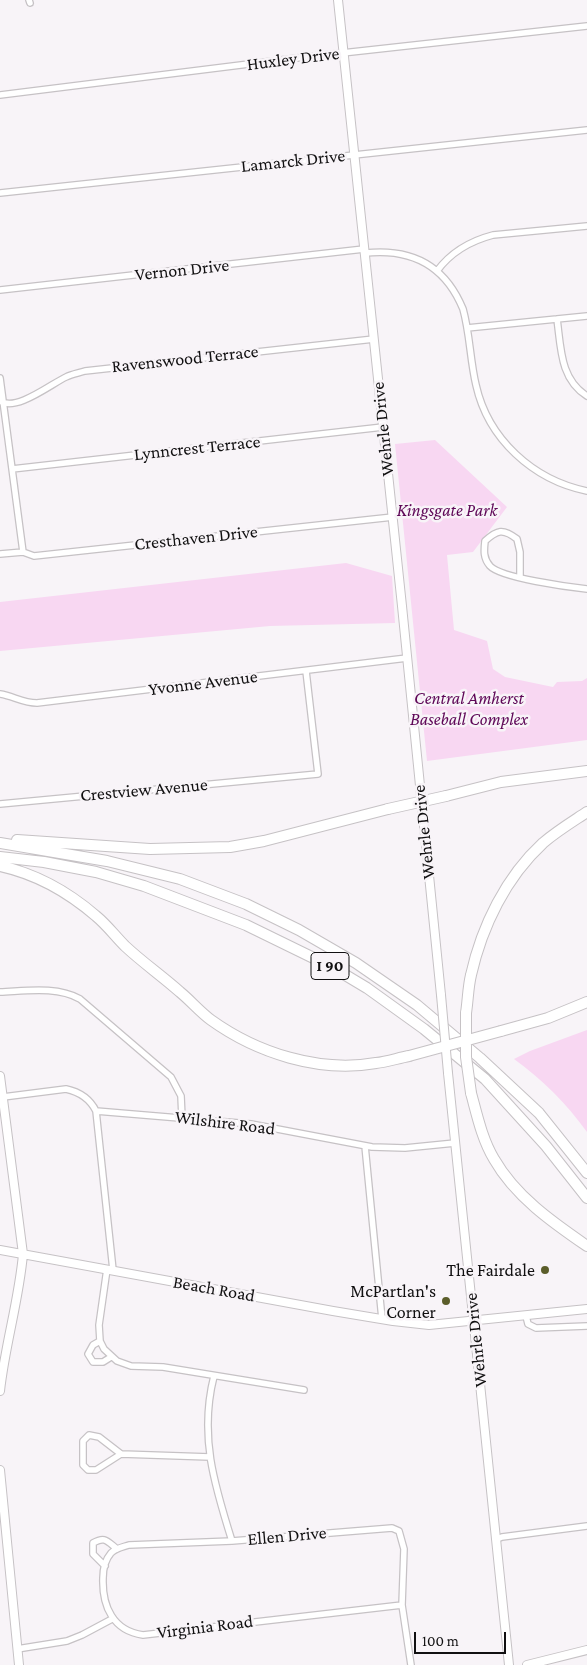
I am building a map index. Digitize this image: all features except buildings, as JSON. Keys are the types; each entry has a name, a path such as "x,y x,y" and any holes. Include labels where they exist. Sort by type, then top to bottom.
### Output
{"highway":[{"path":"0,842 13,839 150,850 230,847 500,782 587,771"},
{"path":"587,812 542,844 507,886 491,913 479,947 471,975 466,1013 466,1057 471,1093 482,1133 494,1158 510,1183 544,1215 587,1246"},
{"name":"I 90","path":"0,842 108,861 180,879 246,904 300,930 356,963 417,1005 480,1058 538,1113 587,1173"},
{"name":"I 90","path":"0,857 44,862 96,872 144,886 246,925 332,967 367,988 424,1029 485,1079 546,1146 587,1198"},
{"path":"0,866 20,870 68,893 97,916 125,946 211,1019 243,1039 271,1052 314,1062 344,1065 375,1064 548,1018 587,1002"}],"street":[{"name":"Wehrle Drive","path":"338,0 393,517 509,1665"},
{"name":"Huxley Drive","path":"0,95 344,53 587,26"},
{"name":"Lamarck Drive","path":"0,193 587,130"},
{"path":"437,271 454,253 471,242 482,238 493,235 587,226"},
{"name":"Vernon Drive","path":"0,290 365,251 405,254 422,261 437,271 447,280 459,299 467,328 476,388 484,411 503,441 519,458 543,475 563,484 587,491"},
{"path":"467,328 587,316"},
{"path":"557,319 562,360 566,373 576,388 587,396"},
{"name":"Ravenswood Terrace","path":"1,404 17,402 33,396 66,376 85,371 374,339"},
{"path":"0,378 1,404 23,552"},
{"name":"Lynncrest Terrace","path":"12,469 383,427"},
{"name":"Cresthaven Drive","path":"0,554 23,552 34,556 393,517"},
{"path":"520,577 520,552 517,539 508,532 495,532 485,541 484,555 491,567 503,574 587,589"},
{"name":"Yvonne Avenue","path":"0,694 10,696 22,702 37,703 407,658"},
{"name":"Crestview Avenue","path":"0,804 318,774 306,671"},
{"path":"0,992 60,991 72,994 80,999 171,1077 181,1096 182,1118"},
{"path":"0,1076 23,1254 21,1279 4,1357 0,1391"},
{"path":"2,1102 66,1089 75,1091 89,1100 96,1112 110,1270 98,1325 100,1341 111,1357 131,1366 163,1367 304,1390"},
{"name":"Wilshire Road","path":"96,1112 251,1124 365,1146 405,1148 455,1143"},
{"path":"365,1146 382,1318"},
{"name":"Beach Road","path":"0,1250 429,1325 587,1309"},
{"path":"526,1316 528,1324 536,1328 587,1326"},
{"path":"100,1341 93,1345 88,1354 92,1362 103,1362 111,1357"},
{"path":"214,1376 207,1425 210,1457 213,1479 232,1541"},
{"path":"122,1454 99,1437 90,1435 83,1441 83,1465 88,1470 96,1470 122,1454 210,1457"},
{"path":"0,1470 19,1665"},
{"path":"496,1539 587,1526"},
{"name":"Ellen Drive","path":"117,1549 137,1543 232,1541 392,1528 399,1531 404,1548 402,1605 411,1665"},
{"path":"17,1649 67,1641 112,1619 103,1595 105,1566 107,1559 117,1549 106,1540 100,1539 93,1543 93,1554 105,1566"},
{"name":"Virginia Road","path":"112,1619 126,1630 143,1635 402,1605"},
{"path":"527,1665 587,1650"}],"green space":[{"name":"Central Amherst Baseball Complex","path":"435,440 507,507 473,552 447,555 454,630 487,641 493,669 505,677 553,687 557,682 582,681 587,678 587,740 427,761 395,444"},
{"path":"346,563 392,576 395,623 270,626 0,651 0,602"},
{"path":"587,1030 587,1132 554,1092 514,1059 530,1051"}],"place":[{"name":"The Fairdale","path":"545,1270"},
{"name":"McPartlan's Corner","path":"446,1301"}],"park label":[{"name":"Kingsgate Park","path":"447,510"}]}
